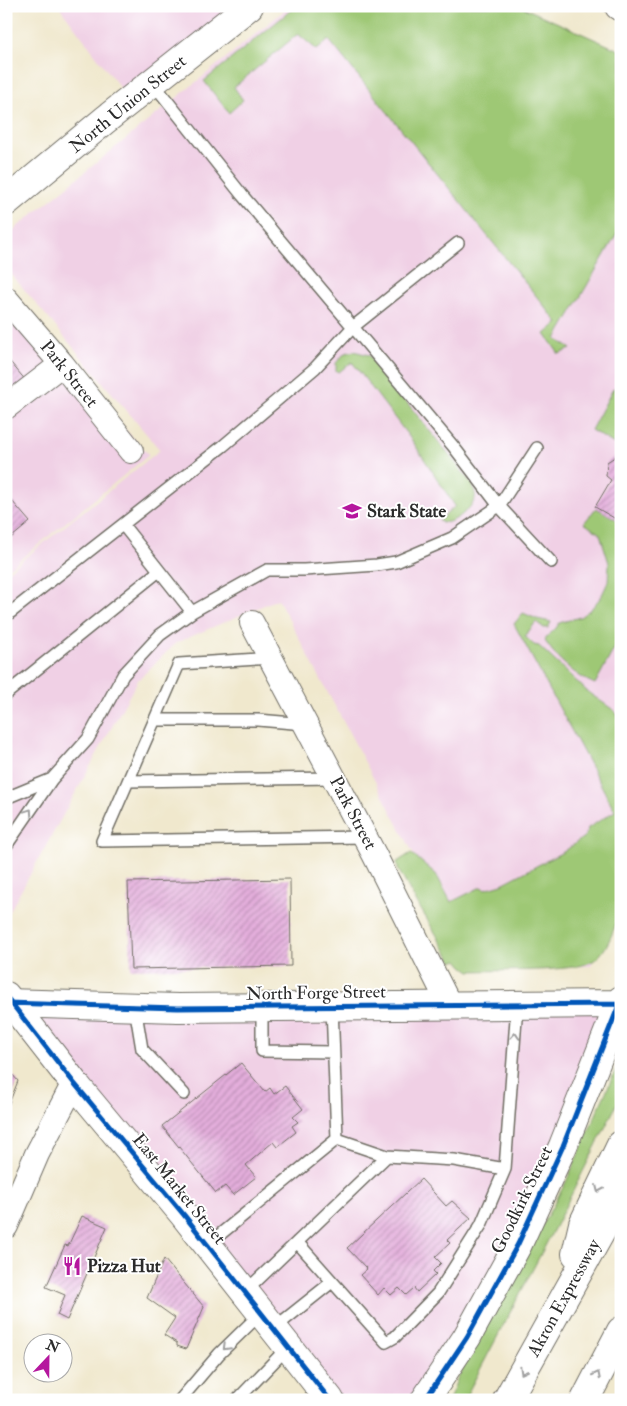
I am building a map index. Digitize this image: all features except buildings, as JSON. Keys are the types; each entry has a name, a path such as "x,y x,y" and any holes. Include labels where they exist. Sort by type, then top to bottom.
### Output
{"main road":[{"name":"North Union Street","path":"6,202 105,120 249,6"},
{"name":"North Forge Street","path":"8,1001 135,1007 450,1006 620,1003"},
{"name":"East Market Street","path":"8,1001 138,1158 330,1400"},
{"name":"Goodkirk Street","path":"425,1400 467,1336 518,1244 563,1146 620,1003"},
{"path":"564,1298 583,1224 621,1145"},
{"name":"Akron Expressway","path":"507,1400 621,1196"},
{"path":"585,1400 617,1342"}],"street":[{"name":"Park Street","path":"6,299 62,364 131,451"},
{"path":"6,407 62,364"},
{"name":"Park Street","path":"252,623 366,837 450,1006"},
{"path":"7,1223 38,1154 74,1083"}],"lane":[{"path":"153,83 242,195 453,446 499,506 551,562"},
{"path":"6,616 223,446 315,368 353,327 458,244"},
{"path":"6,846 52,779 88,739 123,675 160,636 192,612 267,570 304,570 396,562 452,538 499,506 538,448"},
{"path":"123,524 192,612"},
{"path":"6,694 160,571"},
{"path":"272,658 179,664 102,841 366,837"},
{"path":"155,720 258,720 306,724"},
{"path":"128,781 335,778"},
{"path":"6,798 52,779"},
{"path":"297,1242 386,1342 395,1338 438,1293 481,1225 505,1169 517,1005"},
{"path":"332,1006 337,1139"},
{"path":"135,1007 142,1049 184,1094"},
{"path":"262,1007 262,1052 334,1052"},
{"path":"337,1139 387,1156 454,1160 505,1169"},
{"path":"207,1245 337,1139"},
{"path":"236,1400 297,1242 387,1156"},
{"path":"180,1400 219,1354 267,1320 332,1282"}],"shaded area":[{"path":"59,6 233,6 124,93"},
{"name":"Stark State","path":"290,6 520,6 621,51 621,888 591,966 475,969 278,599 176,643 138,680 6,918 6,573 160,450 6,268 6,236"},
{"path":"6,304 149,455 6,571"},
{"path":"23,1009 611,1010 515,1239 417,1400 336,1400"}],"green space":[{"path":"296,6 520,6 621,51 621,233 618,232 556,339 571,349 559,354 545,334 558,323 329,40 317,50 298,34 234,87 243,100 229,113 204,81"},
{"path":"354,351 369,355 473,485 475,499 472,505 459,517 443,523 439,521 455,506 413,442 352,362 339,372 336,371 336,363 345,353"},
{"path":"616,387 621,390 621,448 591,430 613,389"},
{"path":"596,508 621,522 621,636 595,684 567,666 545,641 559,623 580,617 591,609 601,597 608,582 609,563 600,534 584,523"},
{"path":"523,613 551,622 548,628 544,628 536,622 525,636 534,645 539,646 589,693 615,711 619,721 621,721 621,910 607,945 593,961 583,965 553,969 470,971 458,960 453,962 414,898 398,869 397,862 411,853 436,874 451,902 481,887 485,889 502,884 565,851 585,836 588,828 615,811 514,624"},
{"path":"621,1058 621,1096 464,1400 449,1400 458,1377 566,1182"}],"cycle path":[{"path":"9,1000 74,1083 184,1215 330,1400"},
{"path":"425,1400 467,1337 518,1244 563,1146 621,1000"},
{"path":"6,1003 178,1008 621,1004"}],"place":[{"name":"Stark State","path":"352,511"},
{"name":"Pizza Hut","path":"72,1266"}]}
